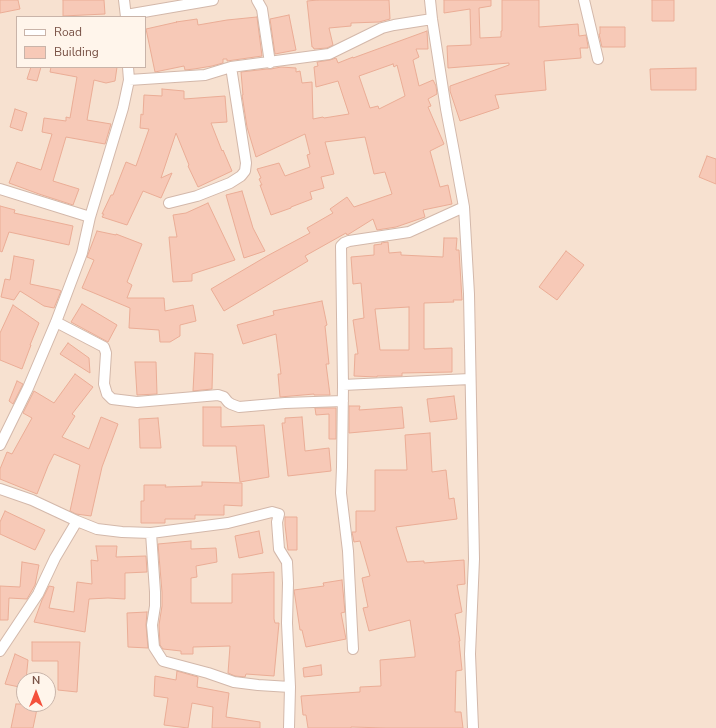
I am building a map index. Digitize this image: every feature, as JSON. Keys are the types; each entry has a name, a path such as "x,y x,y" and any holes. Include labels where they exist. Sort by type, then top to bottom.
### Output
{"street":[{"path":"124,0 126,16 213,0"},
{"path":"257,0 262,9 270,62"},
{"path":"430,0 446,109 464,207 469,294 474,559 470,654 473,728"},
{"path":"584,0 598,59"},
{"path":"129,80 205,75 231,67 329,54 382,28 432,19"},
{"path":"169,203 197,196 219,187 241,176 245,171 246,163 231,67"},
{"path":"0,445 28,388 56,322 82,253 90,217 123,108 129,80 128,68"},
{"path":"0,189 90,217"},
{"path":"353,649 348,551 341,493 343,385 341,246 349,241 409,232 464,207"},
{"path":"56,322 104,347 106,353 104,384 107,394 112,399 137,402 218,395 224,397 231,404 239,407 285,403 343,401"},
{"path":"343,385 470,379"},
{"path":"0,489 32,500 97,529 122,532 151,533 228,523 272,512 279,514 277,522 278,549 287,562 288,583 287,623 290,687 289,728"},
{"path":"0,651 38,594 55,558 77,521"},
{"path":"151,533 155,592 155,606 152,625 154,647 163,661 208,673 234,682 290,687"}],"shaded area":[{"path":"0,0 716,0 716,728 0,728"}],"building":[{"path":"0,0 18,0 20,9 0,13"},
{"path":"63,0 104,0 105,14 63,16"},
{"path":"389,0 390,19 379,22 351,23 351,26 329,28 333,45 327,48 314,49 312,47 307,1"},
{"path":"444,0 491,0 491,6 479,8 480,38 501,37 502,0 539,0 539,27 578,24 579,36 586,35 588,48 580,48 581,58 544,61 546,90 495,95 499,108 460,121 450,91 450,86 509,65 509,63 448,68 447,46 471,45 470,9 444,13"},
{"path":"652,0 674,0 674,21 652,21"},
{"path":"289,15 296,50 275,54 270,19"},
{"path":"257,17 262,56 227,61 227,59 223,59 223,63 194,69 185,70 184,66 155,72 146,29 197,19 198,25"},
{"path":"600,27 625,27 625,47 602,47 599,34"},
{"path":"427,31 428,49 416,49 419,57 413,60 419,86 433,80 436,86 437,94 428,99 431,106 428,107 444,144 430,151 440,187 448,185 452,204 423,210 425,217 396,227 377,230 373,219 349,234 347,235 346,233 305,256 308,261 224,311 211,289 310,233 307,228 333,213 330,209 347,197 354,207 392,194 385,172 374,174 365,137 325,142 334,174 321,177 324,188 310,192 312,199 271,215 260,185 262,185 259,179 261,178 257,169 279,163 285,176 310,167 307,155 310,154 305,134 256,157 247,127 242,95 241,72 281,67 296,68 296,72 300,71 302,83 312,82 313,119 324,118 349,114 338,81 316,87 314,67 318,66 317,62 336,58 338,63","holes":["393,64 394,67 397,65 405,96 379,109 378,106 370,108 359,76"]},
{"path":"31,68 41,68 37,81 27,79"},
{"path":"51,68 117,68 115,81 106,83 94,80 87,120 111,124 105,144 66,137 53,181 79,189 73,205 9,183 17,162 41,170 52,134 42,132 44,118 66,121 66,117 70,118 77,77 50,72"},
{"path":"696,68 696,90 651,90 650,69"},
{"path":"162,89 184,91 184,99 225,96 227,122 211,123 232,171 198,187 188,166 189,165 176,133 161,178 172,173 161,198 143,191 127,225 102,217 111,195 113,195 126,162 136,166 149,129 140,128 141,114 143,115 144,95 162,96"},
{"path":"15,109 27,113 22,131 10,127"},
{"path":"707,156 716,159 716,184 699,177"},
{"path":"242,191 253,228 265,251 244,258 226,195"},
{"path":"208,203 235,260 192,274 192,281 173,282 169,237 177,237 173,215 186,213"},
{"path":"0,206 15,210 14,213 73,226 69,245 9,232 2,252 0,251"},
{"path":"97,231 116,234 142,244 127,282 132,285 127,298 164,298 165,311 193,305 196,321 180,325 180,336 170,342 160,342 159,330 129,328 130,308 82,288 94,260 87,257"},
{"path":"444,238 457,238 456,250 459,250 462,300 453,300 454,302 424,303 424,349 452,348 452,372 402,373 402,376 354,376 355,354 358,354 353,320 364,318 361,283 353,284 351,257 374,255 374,245 388,242 389,253 401,252 401,255 443,257","holes":["409,307 409,350 380,350 375,309"]},
{"path":"566,251 584,265 557,300 539,287"},
{"path":"14,256 34,260 30,284 61,291 54,308 44,306 20,291 14,300 1,297 5,279 10,280"},
{"path":"322,301 327,325 325,326 329,364 326,364 330,395 314,394 280,397 278,374 281,374 276,334 243,344 237,325 274,315 273,311"},
{"path":"82,304 117,325 108,342 71,322"},
{"path":"13,305 39,323 22,369 0,360 0,333"},
{"path":"68,343 89,358 90,373 60,354"},
{"path":"195,353 213,354 212,389 193,391"},
{"path":"135,362 156,362 157,394 137,395"},
{"path":"75,374 93,387 72,414 75,416 62,437 89,449 101,417 118,424 102,467 91,516 76,514 70,511 80,465 54,454 37,494 0,479 0,469 7,452 12,454 32,418 23,413 34,391 54,403"},
{"path":"17,381 23,384 13,404 9,401"},
{"path":"454,396 457,419 430,422 427,399"},
{"path":"349,406 360,406 359,410 402,407 404,428 349,433"},
{"path":"203,407 221,407 221,427 264,425 269,477 240,482 236,446 203,446"},
{"path":"315,408 336,408 336,439 329,439 329,414 316,415"},
{"path":"302,417 305,451 329,448 331,471 288,476 282,423 285,423 285,418"},
{"path":"158,418 161,448 140,448 139,419"},
{"path":"430,433 432,472 446,470 449,499 454,498 457,519 396,527 407,562 424,561 424,563 464,560 465,584 457,585 462,612 455,614 460,641 462,670 456,671 455,712 461,712 463,728 308,728 306,715 303,715 301,696 360,692 360,687 381,686 380,660 415,657 410,620 369,631 363,608 368,607 362,578 370,576 360,541 354,542 352,532 356,532 356,511 375,511 375,470 407,470 405,435"},
{"path":"202,482 242,483 242,506 224,505 224,515 195,515 195,519 165,519 165,523 141,523 141,501 144,501 144,485 166,485 165,487 202,486"},
{"path":"5,511 45,530 35,550 0,534 0,522"},
{"path":"285,517 297,517 297,550 288,550"},
{"path":"259,531 263,553 239,558 235,536"},
{"path":"191,541 191,549 216,548 217,562 196,566 197,577 191,578 191,603 232,603 232,574 274,572 274,619 275,623 279,623 274,676 246,674 245,677 235,676 228,673 230,646 193,647 193,654 181,654 181,651 163,649 160,645 159,625 162,606 162,592 158,544"},
{"path":"96,546 117,546 116,557 146,556 147,572 125,573 125,599 89,599 85,632 34,622 49,586 54,587 49,608 74,612 77,582 92,584 91,560 98,561"},
{"path":"22,562 39,565 35,585 27,599 9,598 8,620 0,620 0,586 20,587"},
{"path":"342,580 345,612 341,613 346,639 306,647 302,630 300,630 294,590 324,586 323,583"},
{"path":"147,612 146,625 148,648 128,647 127,613"},
{"path":"32,642 80,642 77,692 58,690 58,661 32,661"},
{"path":"15,654 28,660 27,672 16,672 16,686 5,684"},
{"path":"321,665 322,675 304,677 303,668"},
{"path":"177,671 198,677 197,687 229,693 226,717 260,722 260,728 212,728 213,707 192,703 188,728 164,725 168,698 154,696 155,676 176,680"},
{"path":"16,704 16,712 36,712 33,728 11,728"}]}
